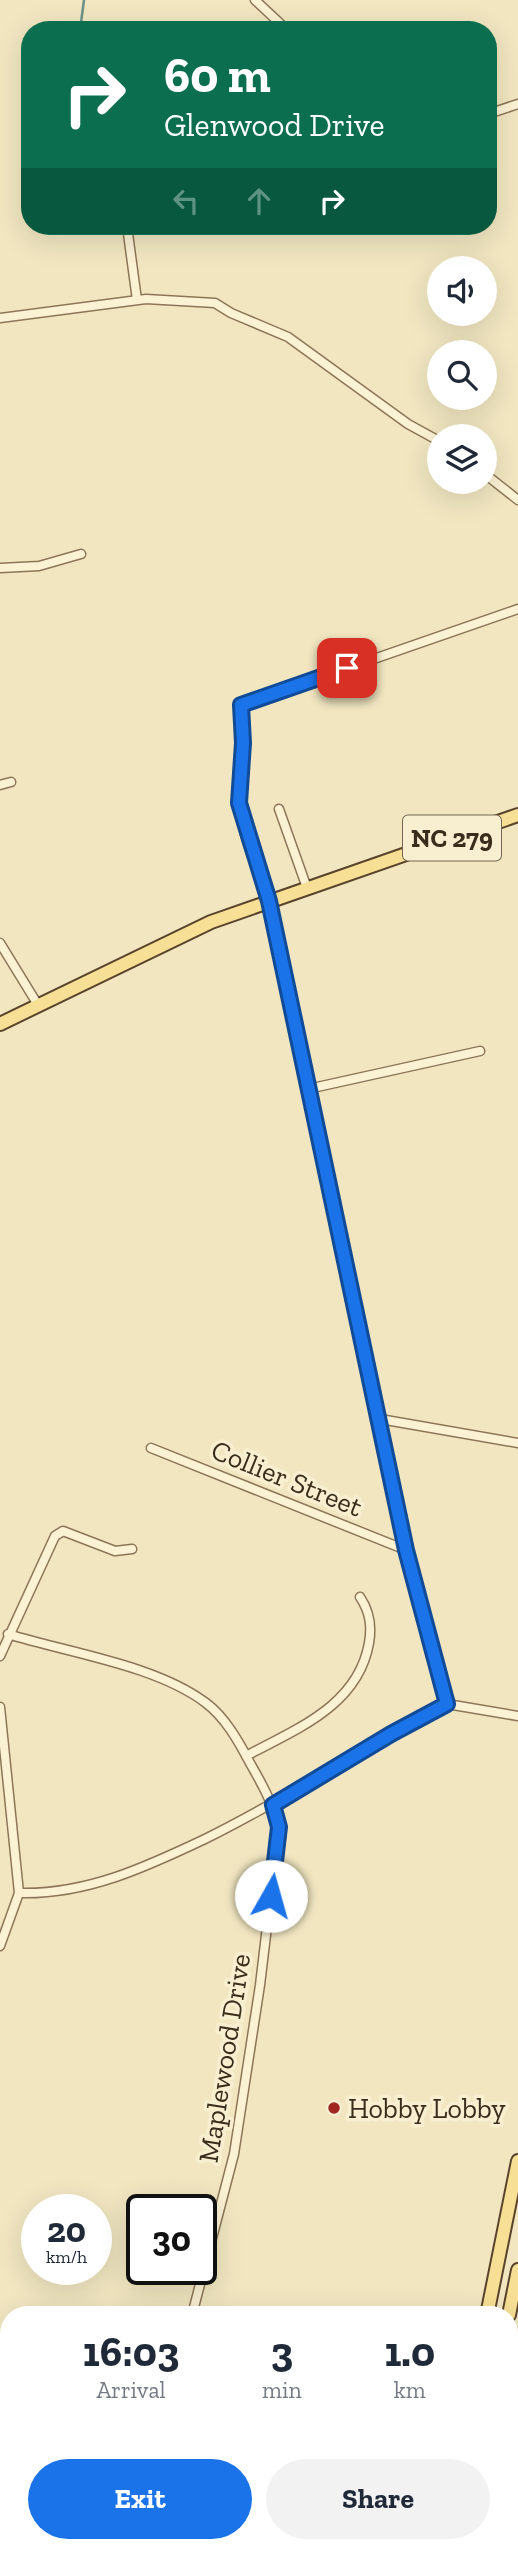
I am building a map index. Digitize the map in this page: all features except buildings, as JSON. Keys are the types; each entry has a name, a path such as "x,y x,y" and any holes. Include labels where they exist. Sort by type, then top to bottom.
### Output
{"main road":[{"name":"NC 279","path":"0,1024 166,942 269,901 518,815"},
{"path":"489,2306 518,2161"},
{"path":"511,2306 518,2270"}],"street":[{"path":"255,0 277,21"},
{"path":"497,111 518,104"},
{"path":"128,235 137,300"},
{"path":"0,318 137,300 173,299 215,303 230,313 288,337 408,424 427,434"},
{"path":"497,483 518,499"},
{"path":"0,568 39,566 81,554"},
{"path":"447,1704 406,1550 269,901 239,803 243,743 241,705 518,609"},
{"path":"0,785 11,782"},
{"path":"279,809 307,888"},
{"path":"0,943 38,1005"},
{"path":"308,1089 480,1051"},
{"path":"380,1419 518,1443"},
{"name":"Collier Street","path":"151,1448 406,1550"},
{"path":"0,1656 55,1536 63,1531 115,1551 132,1549"},
{"path":"246,1756 320,1715 340,1700 355,1682 366,1659 371,1630 368,1610 360,1597"},
{"path":"8,1634 159,1676 185,1689 208,1704 228,1727 273,1805"},
{"path":"19,1894 39,1894 94,1885 147,1867 273,1805 391,1734 447,1704 518,1716"},
{"path":"0,1707 19,1894 0,1946"},
{"name":"Maplewood Drive","path":"194,2306 234,2154 279,1827 273,1805"}],"waterway":[{"path":"81,21 84,0"}],"place":[{"name":"Hobby Lobby","path":"334,2108"}],"route":[{"path":"271,1896 279,1827 273,1805 391,1734 447,1704 406,1550 269,901 240,814 243,743 241,705 347,668"}]}
